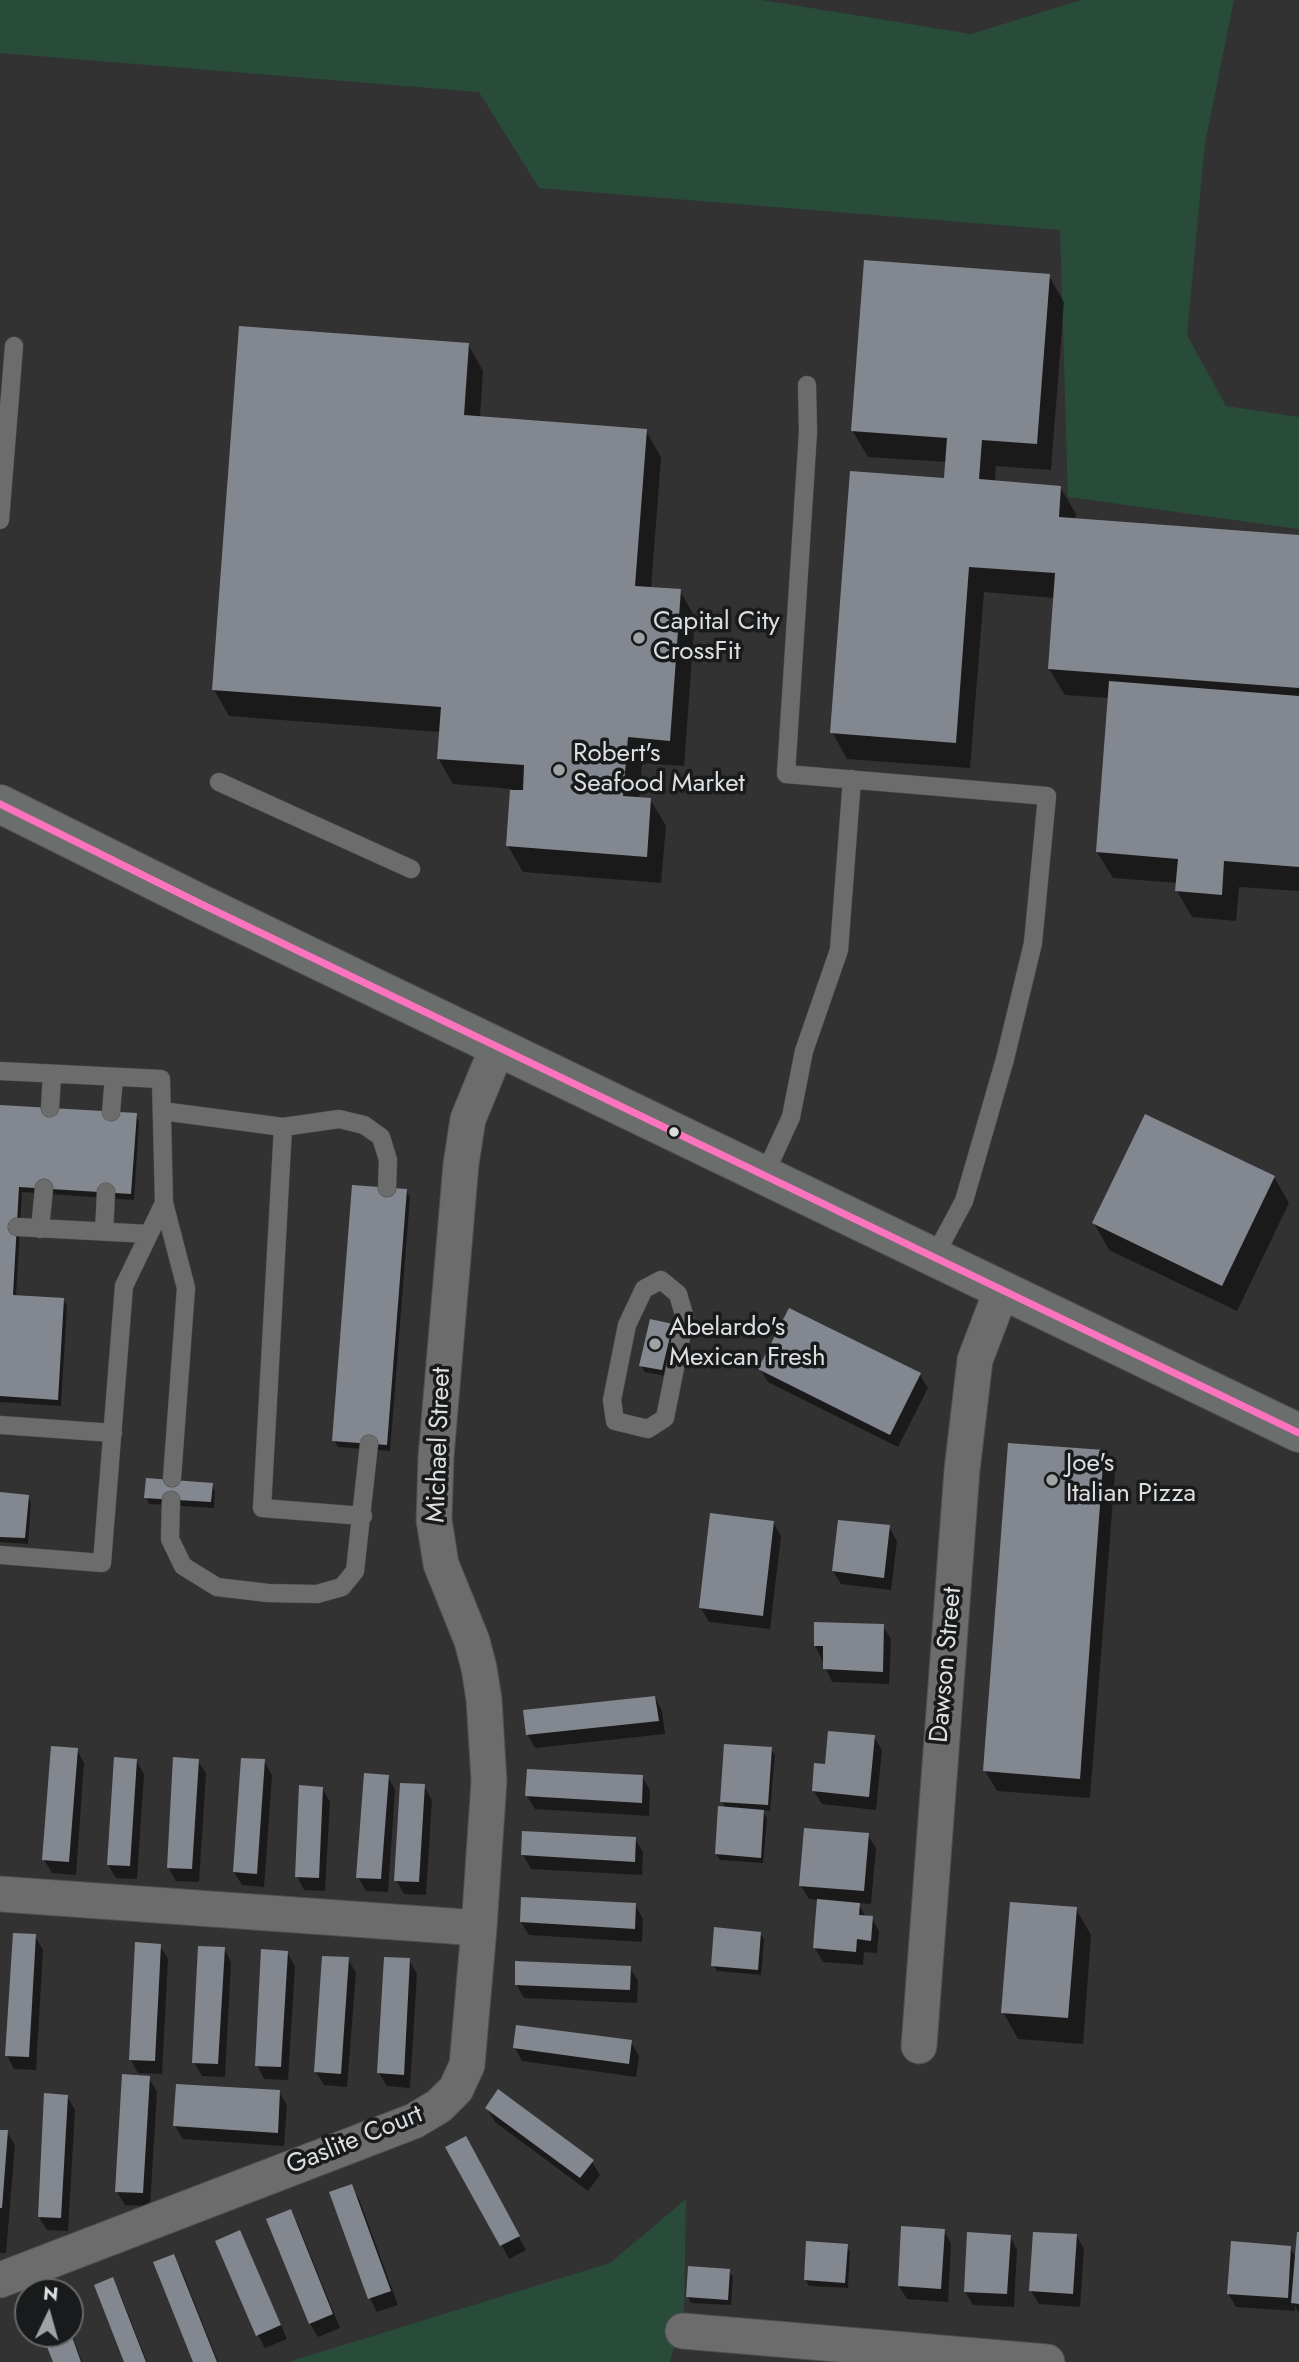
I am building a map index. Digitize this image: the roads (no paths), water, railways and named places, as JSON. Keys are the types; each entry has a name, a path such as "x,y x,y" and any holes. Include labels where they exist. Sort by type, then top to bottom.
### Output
{"main road":[{"path":"0,804 213,910 1299,1433"}],"street":[{"name":"Michael Street","path":"479,1928 489,1781 484,1699 472,1641 441,1564 434,1520 436,1457 461,1164 468,1119 498,1046"},
{"name":"Dawson Street","path":"919,2046 962,1470 975,1360 1002,1289"},
{"path":"0,1894 479,1928"},
{"name":"Gaslite Court","path":"0,2280 414,2121 439,2106 456,2090 467,2065 479,1928"},
{"path":"683,2331 1047,2362"}],"lane":[{"path":"0,520 14,346"},
{"path":"807,385 808,432 786,774 1047,796 1033,943 1009,1046 964,1201 934,1257"},
{"path":"764,1175 791,1116 804,1051 839,950 852,779"},
{"path":"219,782 411,869"},
{"path":"0,1071 161,1079 164,1203 186,1288 172,1478"},
{"path":"50,1108 52,1074"},
{"path":"111,1112 114,1077"},
{"path":"162,1111 283,1127 339,1119 364,1125 382,1137 388,1160 387,1188"},
{"path":"283,1127 262,1508 363,1516"},
{"path":"40,1229 44,1188"},
{"path":"104,1232 106,1192"},
{"path":"0,1555 102,1563 124,1286 164,1203"},
{"path":"17,1227 149,1234"},
{"path":"661,1280 678,1294 685,1318 665,1418 648,1429 615,1422 612,1400 627,1325 644,1289 661,1280"},
{"path":"0,1425 113,1433"},
{"path":"170,1500 170,1539 183,1566 217,1587 268,1593 317,1594 342,1587 355,1571 369,1444"}],"place":[{"name":"Capital City CrossFit","path":"639,638"},
{"name":"Robert's Seafood Market","path":"559,770"},
{"name":"Abelardo's Mexican Fresh","path":"655,1344"},
{"name":"Joe's Italian Pizza","path":"1052,1480"}]}
